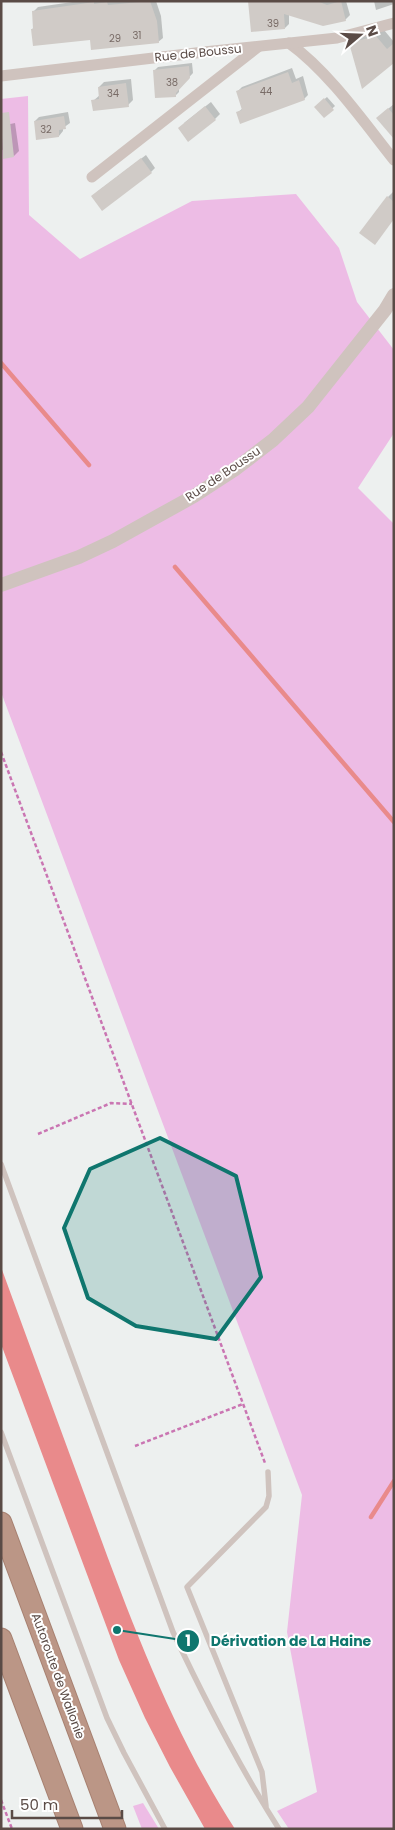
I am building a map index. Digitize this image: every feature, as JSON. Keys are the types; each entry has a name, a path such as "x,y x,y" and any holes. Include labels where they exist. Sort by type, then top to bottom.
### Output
{"highway":[{"name":"Autoroute de Wallonie","path":"1,1523 115,1829"},
{"path":"1,1639 72,1829"}],"street":[{"name":"Rue de Boussu","path":"1,76 337,38 394,23"},
{"path":"289,43 306,55 356,112 394,160"},
{"path":"92,177 258,47"},
{"name":"Rue de Boussu","path":"1,585 79,557 114,541 194,496 234,470 273,440 308,407 394,296"}],"lane":[{"path":"1,1164 173,1632 207,1703 279,1829"},
{"path":"1,1432 108,1718 124,1753 165,1829"},
{"path":"266,1808 262,1772 187,1586 266,1507 269,1496 268,1472"}],"path":[{"path":"1,752 268,1472"},
{"path":"38,1134 110,1104 132,1104"},
{"path":"135,1446 243,1404"},
{"path":"1,1800 12,1829"}],"highlighted area":[{"path":"160,1138 236,1176 261,1277 216,1339 136,1326 88,1298 64,1228 90,1169"}],"shaded area":[{"path":"28,96 29,215 80,259 192,201 296,194 339,248 357,302 394,350 394,433 358,488 394,524 394,1829 289,1829 277,1811 317,1792 287,1632 302,1495 1,692 1,99"},
{"path":"1,1267 106,1553 154,1675 212,1792 235,1829 205,1829 145,1718 119,1660 1,1344"},
{"path":"143,1803 159,1829 142,1829 133,1806"}],"building":[{"path":"150,1 157,21 159,43 91,50 90,40 33,46 31,29 33,29 32,11 94,2 94,4 107,2 108,5"},
{"path":"248,1 317,1 327,5 341,1 346,21 323,26 284,14 285,29 251,32"},
{"path":"376,36 387,49 394,43 394,63 362,89 349,43"},
{"path":"189,66 190,78 176,93 176,97 155,98 153,70"},
{"path":"288,72 292,83 299,80 305,100 240,124 236,112 242,110 236,91"},
{"path":"126,83 129,107 93,111 91,100 99,99 98,87"},
{"path":"324,98 334,110 324,118 314,107"},
{"path":"205,106 216,120 188,142 178,128"},
{"path":"388,108 394,115 394,139 376,118"},
{"path":"9,112 14,157 3,159 1,113"},
{"path":"64,116 66,129 59,130 59,137 36,140 34,121"},
{"path":"141,158 152,173 102,211 91,196"},
{"path":"387,196 394,202 394,219 375,245 359,233"}],"waterway":[{"path":"1,363 89,465"},
{"path":"175,567 394,822"},
{"path":"371,1517 394,1481"}],"place":[{"name":"Dérivation de La Haine","path":"117,1630"}]}
